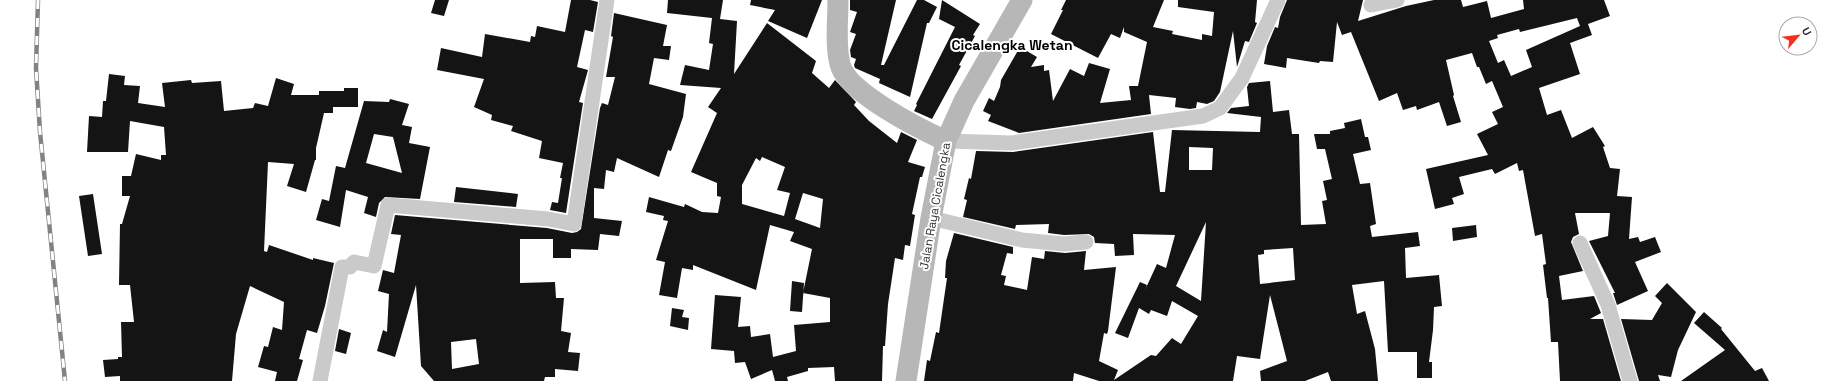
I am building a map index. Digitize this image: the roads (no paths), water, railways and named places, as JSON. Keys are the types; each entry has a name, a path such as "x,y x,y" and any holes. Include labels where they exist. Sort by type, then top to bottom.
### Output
{"main road":[{"path":"838,0 837,49 840,65 844,75 852,84 913,126 946,141"},
{"name":"Jalan Raya Cicalengka","path":"906,381 931,218 946,141 964,101 1018,2"}],"street":[{"path":"320,381 342,267 350,268 354,262 374,266 388,205 548,219 574,224 608,0"},
{"path":"946,141 1012,142 1203,116 1220,108 1242,78 1278,0"},
{"path":"1371,5 1397,0"},
{"path":"931,218 1022,240 1064,244 1086,242"},
{"path":"1580,243 1608,305 1630,381"}],"railway":[{"path":"38,0 36,68 40,132 65,381"}],"district":[{"name":"Cicalengka Wetan","path":"1012,45"}]}
